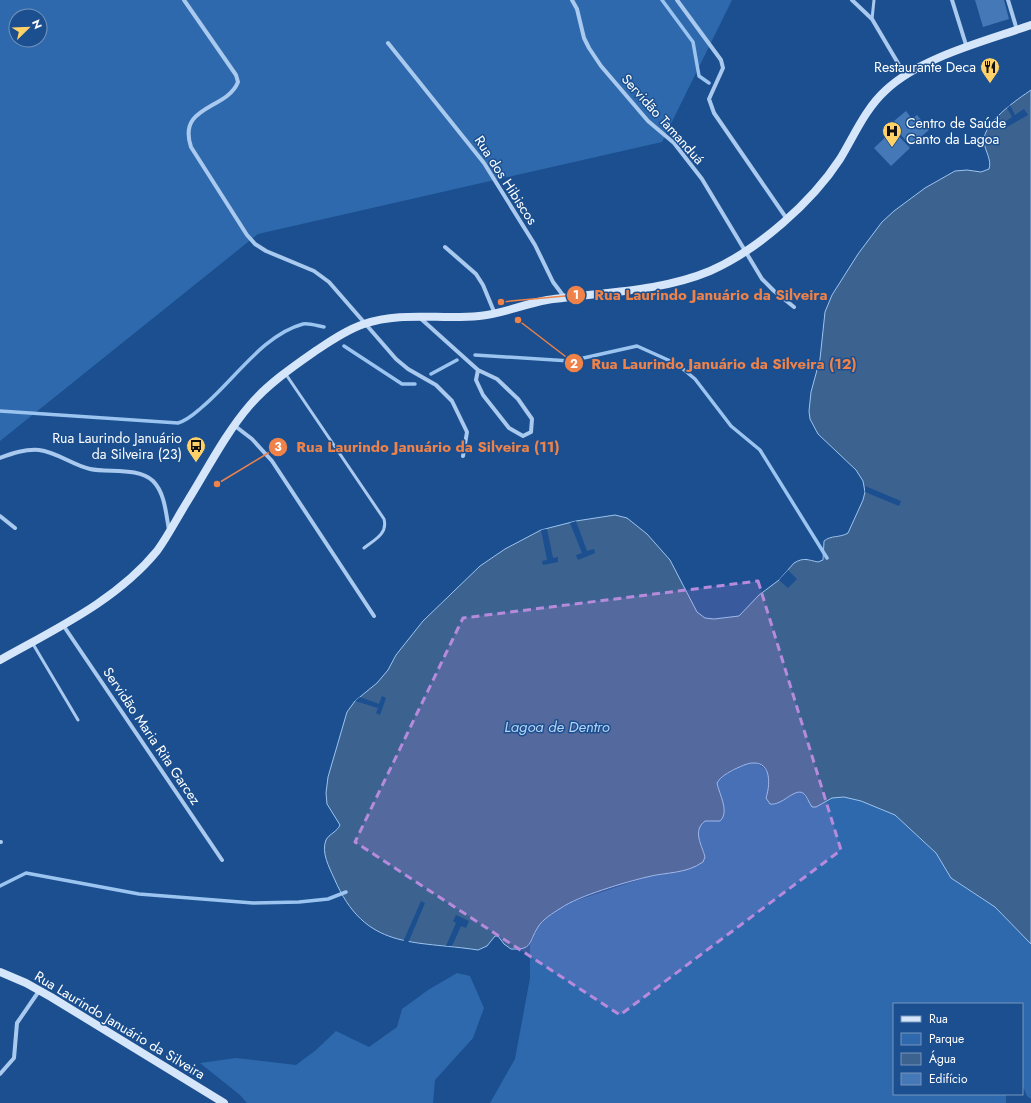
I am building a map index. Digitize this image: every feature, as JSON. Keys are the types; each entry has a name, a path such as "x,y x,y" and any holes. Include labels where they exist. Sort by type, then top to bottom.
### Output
{"main road":[{"path":"0,660 64,625 108,597 128,581 159,548 235,426 250,405 286,373 338,338 365,324 384,320 418,317 464,317 495,314 530,304 683,280 713,270 744,251 787,219 817,190 830,174 874,102 883,92 905,74 936,59 1031,25"},
{"name":"Rua Laurindo Januário da Silveira","path":"0,972 39,991 224,1103"}],"street":[{"path":"184,0 236,76 238,82 231,92 196,116 190,123 188,132 191,148 246,235 255,244 277,257 314,272 329,282 396,359 408,369 436,384 452,401 467,432 463,456"},
{"name":"Servidão Tamanduá","path":"572,0 589,48 601,66 644,115 674,143 702,179 762,279 794,307"},
{"path":"677,0 721,60 723,68 709,99 714,113 787,219"},
{"path":"852,0 872,20 905,74"},
{"path":"952,0 967,48"},
{"path":"1008,0 1017,30"},
{"name":"Rua dos Hibiscos","path":"388,43 484,162 535,245 552,282 565,298"},
{"path":"445,247 476,274 495,314"},
{"path":"418,317 478,370 497,379 518,398 532,419 531,432 523,436 509,428 483,395 476,380 478,370"},
{"path":"235,426 252,439 272,461 374,616"},
{"path":"0,458 13,452 40,450 73,464 91,469 135,473 152,480 159,487 169,530"},
{"path":"0,516 15,528"},
{"name":"Servidão Maria Rita Garcez","path":"64,625 222,860"},
{"path":"0,1074 14,1058 17,1023 39,991"}],"lane":[{"path":"872,20 874,0"},
{"path":"286,373 384,519 386,525 384,532 364,548"},
{"path":"32,642 78,720"}],"highlighted area":[{"path":"758,581 841,850 620,1015 355,842 463,618"}],"green space":[{"path":"0,0 732,0 662,142 258,234 0,441"},
{"path":"754,763 760,765 767,772 769,777 769,787 766,798 782,801 800,792 816,807 832,798 844,797 861,801 895,815 936,853 951,878 995,907 1031,944 1031,1099 1027,1096 1023,1086 1023,1003 893,1003 893,1095 1006,1095 1006,1103 490,1103 515,1059 530,978 530,945 538,927 546,918 569,903 647,877 684,871 704,852 697,834 702,823 708,820 713,821 718,788 717,783 720,778 744,765"},
{"path":"457,973 470,976 484,1008 473,1038 435,1080 433,1103 247,1103 240,1095 200,1063 236,1058 296,1065 316,1050 336,1031 369,1047 397,1027 402,1009 428,990"}],"water":[{"name":"Lagoa de Dentro","path":"1031,90 1031,944 995,907 951,878 936,853 895,815 861,801 844,797 832,798 816,807 812,807 804,794 799,792 779,802 770,804 766,798 769,781 767,770 764,766 753,763 735,769 717,783 723,803 724,813 720,821 705,821 699,829 698,834 705,857 703,862 690,869 654,875 590,894 569,903 543,921 527,947 511,949 504,944 498,936 495,936 487,946 478,950 412,942 393,938 376,930 360,919 346,902 330,869 324,849 326,840 340,825 327,804 326,793 328,777 347,712 355,701 377,683 388,670 396,655 423,621 480,566 505,549 541,530 576,521 615,515 627,518 647,534 670,560 697,612 705,618 714,619 739,616 759,595 779,580 797,561 809,560 818,562 823,560 824,541 848,533 863,500 865,492 863,481 856,470 818,434 810,419 809,411 811,392 820,359 825,312 832,295 858,254 882,222 894,211 925,188 955,171 967,170 981,172 989,169 989,159 984,142 985,135 989,127 1002,112"}],"pier":[{"path":"1010,105 1015,115 1024,109 1028,115 1005,128 1002,124 1012,117 1007,108"},
{"path":"865,486 901,501 899,506 865,492"},
{"path":"576,521 587,551 594,549 595,553 578,560 576,555 582,553 570,523"},
{"path":"547,529 553,558 558,557 558,562 543,565 542,561 547,560 541,530"},
{"path":"788,570 797,579 788,588 779,580"},
{"path":"382,696 386,698 380,715 376,713 378,708 355,701 360,697 379,704"},
{"path":"421,901 425,903 408,943 403,942"},
{"path":"456,915 469,921 466,928 461,926 452,946 446,946 456,923 453,921"}],"building":[{"path":"975,0 1004,0 1009,19 983,27"},
{"path":"906,111 912,119 917,115 929,130 910,146 898,131 901,129 894,121"},
{"name":"Centro de Saúde Canto da Lagoa","path":"893,130 910,148 891,166 874,148"}],"waterway":[{"path":"662,0 693,42 699,76 709,83"},
{"path":"0,411 178,423 182,422 201,408 249,360 274,338 303,324 324,327"},
{"path":"344,346 402,384 415,384"},
{"path":"475,355 570,361 637,346 677,364 695,379 731,426 760,450 827,558"},
{"path":"431,374 457,360"},
{"path":"0,886 26,873 139,894 253,903 299,902 328,899 346,892"}],"place":[{"name":"Restaurante Deca","path":"990,84"},
{"name":"Centro de Saúde Canto da Lagoa","path":"892,148"},
{"name":"Rua Laurindo Januário da Silveira","path":"501,302"},
{"name":"Rua Laurindo Januário da Silveira (12)","path":"518,320"},
{"name":"Rua Laurindo Januário da Silveira (23)","path":"196,463"},
{"name":"Rua Laurindo Januário da Silveira (11)","path":"217,484"}]}
